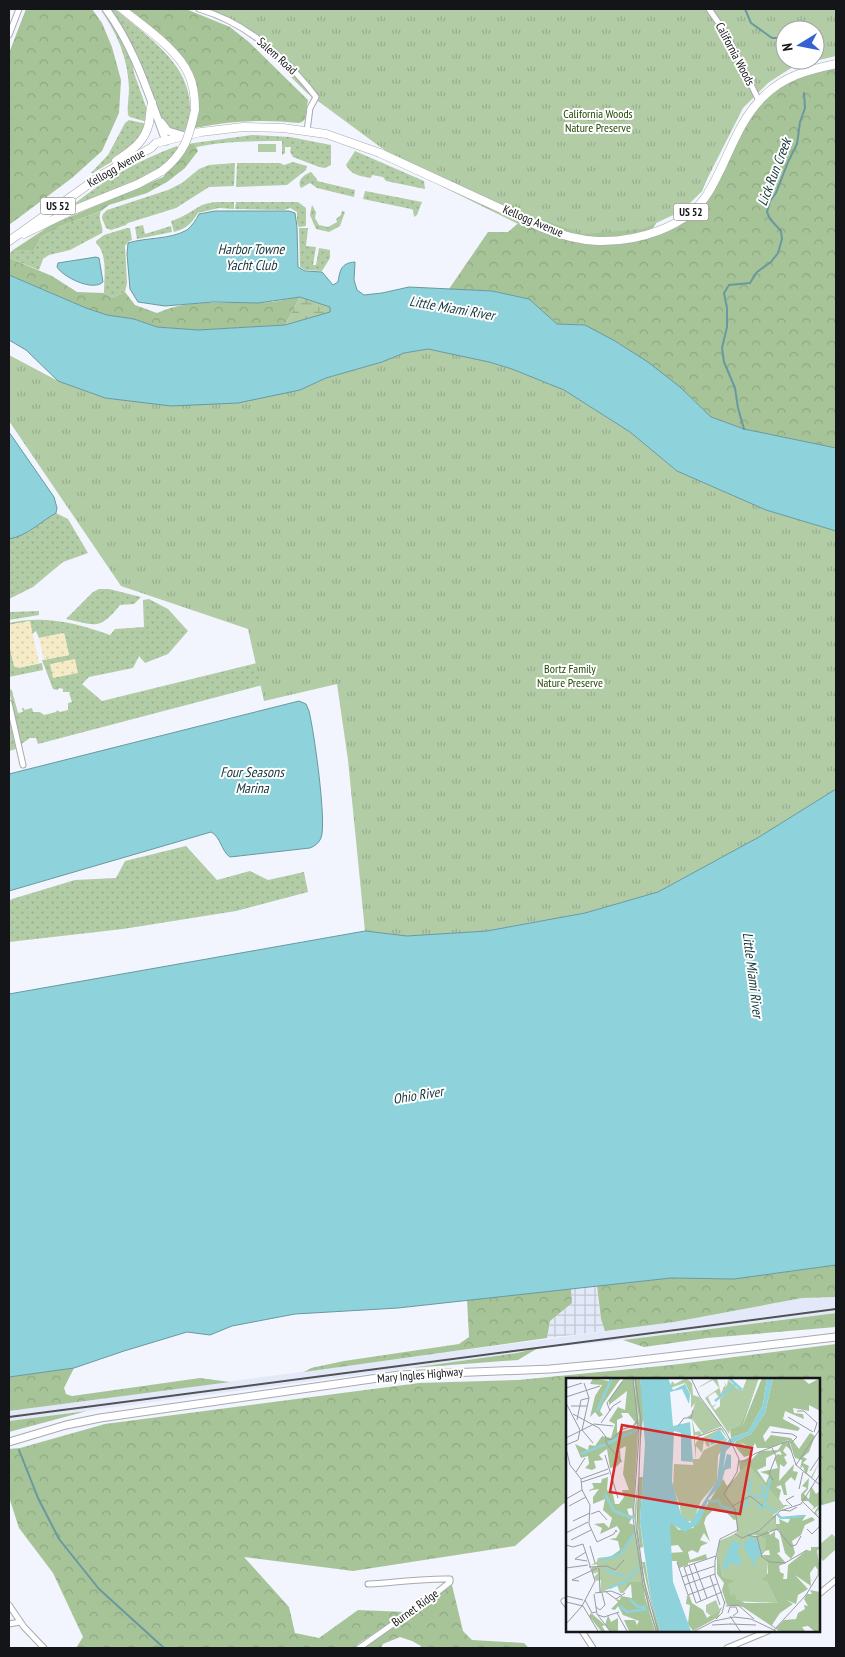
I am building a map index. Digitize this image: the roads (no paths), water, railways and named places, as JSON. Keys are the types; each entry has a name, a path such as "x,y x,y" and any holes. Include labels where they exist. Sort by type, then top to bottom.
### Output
{"main road":[{"path":"11,240 71,211 131,187 162,171 183,150 188,139 195,110 190,75 180,60 166,45 122,9"},
{"name":"Kellogg Avenue","path":"11,240 102,174 151,148 156,143 214,130 243,127 270,127 307,131 340,138 374,150 555,233 585,240 613,241 637,237 684,218 699,206 709,192 746,119 759,101 771,90 801,72 836,64"},
{"path":"102,174 142,141 148,130 152,103"}],"street":[{"path":"9,35 19,9"},
{"path":"106,9 129,45 166,142"},
{"name":"Salem Road","path":"199,9 218,15 248,32 279,55 304,82 316,97 310,108 307,131"},
{"name":"California Woods","path":"709,9 727,35 759,101"},
{"path":"157,116 168,131 185,136"},
{"path":"9,703 23,765"},
{"name":"Mary Ingles Highway","path":"9,1442 100,1418 399,1375 550,1369 836,1337"},
{"name":"Burnet Ridge","path":"359,1648 430,1598 450,1582 450,1579 368,1584"},
{"path":"820,1593 836,1580"},
{"path":"9,1605 20,1622 44,1648"},
{"path":"9,1624 20,1622"},
{"path":"583,1632 592,1648"},
{"path":"727,1648 766,1632"}],"water":[{"path":"215,211 289,211 295,213 298,267 305,271 322,272 333,285 338,282 342,268 347,264 355,262 354,280 357,290 364,295 409,287 492,291 529,299 557,324 585,325 648,362 680,387 711,417 744,429 836,448 836,531 766,510 677,471 630,432 564,390 489,362 428,349 404,353 382,362 326,378 300,390 238,403 171,406 105,398 58,381 26,350 9,340 9,275 86,308 107,315 134,319 157,327 198,330 285,325 330,312 330,307 300,297 258,303 213,302 165,306 138,302 130,289 128,243 180,233 191,227 199,214"},
{"path":"99,258 103,282 98,285 78,282 65,275 57,267 58,263"},
{"path":"9,432 54,497 57,508 56,513 33,528 22,535 9,539"},
{"name":"Four Seasons Marina","path":"299,701 306,704 309,711 319,776 322,829 321,838 315,845 310,848 230,857 217,837 211,832 9,891 9,774"},
{"path":"836,789 836,1265 734,1279 671,1278 398,1308 295,1314 232,1326 210,1335 187,1332 74,1368 9,1377 9,994 365,931 407,936 487,931 585,913 658,892 759,837"}],"waterway":[{"name":"Lick Run Creek","path":"745,9 751,23 772,38 775,38"},
{"name":"Lick Run Creek","path":"744,429 735,388 724,362 722,348 727,327 727,308 724,293 729,285 750,283 757,272 771,262 778,253 782,239 781,231 770,219 767,212 770,201 776,193 797,144 800,122 805,108 804,93"},
{"path":"19,1450 38,1498 59,1539 99,1589 164,1648"}],"railway":[{"path":"9,1417 836,1309"}],"park label":[{"name":"California Woods Nature Preserve","path":"598,121"},
{"name":"Bortz Family Nature Preserve","path":"570,676"}],"water label":[{"name":"Harbor Towne Yacht Club","path":"251,258"},
{"name":"Little Miami River","path":"452,308"},
{"name":"Little Miami River","path":"753,975"},
{"name":"Ohio River","path":"418,1095"}]}
